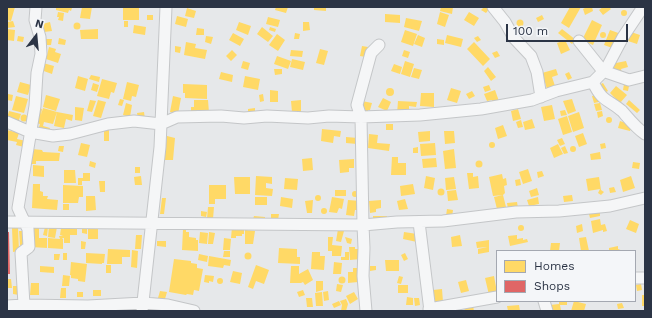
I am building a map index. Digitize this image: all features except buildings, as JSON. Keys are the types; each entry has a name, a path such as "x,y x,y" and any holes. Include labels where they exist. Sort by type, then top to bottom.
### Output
{"street":[{"path":"24,305 21,253 29,247 28,229 18,208 35,106 41,54 40,37 35,20 36,7"},
{"path":"143,307 162,124 166,7"},
{"path":"493,7 505,22 514,38 531,56 537,72 541,97"},
{"path":"7,122 30,132 53,136 70,134 108,124 134,121 162,124 177,117 221,116 244,118 267,116 308,118 329,116 361,117 420,115 481,109 532,100 593,82 604,71 640,8"},
{"path":"579,41 599,67 604,71 629,80 639,79 645,76"},
{"path":"366,311 363,276 364,248 362,225 361,117 358,105 371,53 379,45"},
{"path":"593,82 604,100 620,110 645,134"},
{"path":"7,222 151,222 362,225 443,221 516,212 573,210 610,206 645,198"},
{"path":"420,222 430,310 496,297"},
{"path":"7,306 143,307 168,305 194,311"}]}
